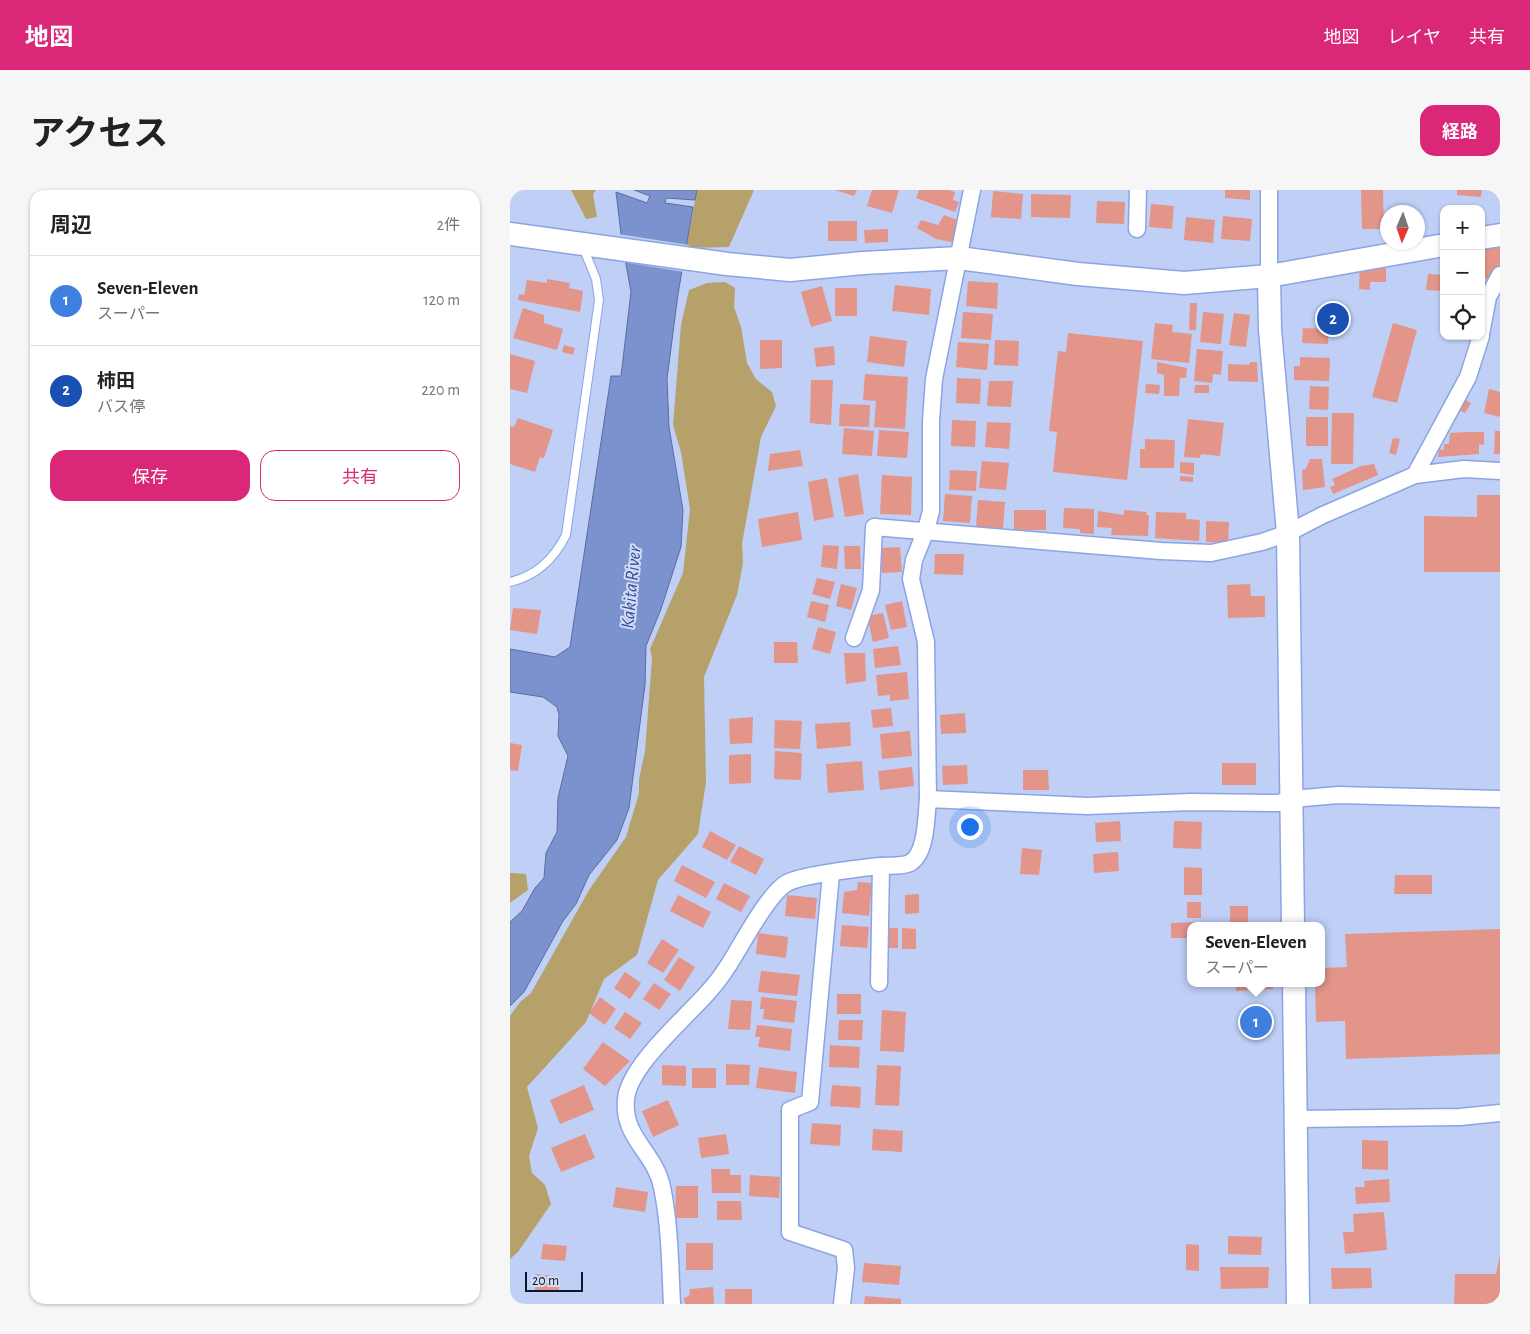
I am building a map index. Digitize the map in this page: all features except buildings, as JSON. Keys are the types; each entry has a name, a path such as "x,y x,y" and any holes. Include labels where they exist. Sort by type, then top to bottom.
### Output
{"street":[{"path":"672,1304 668,1226 662,1186 653,1163 625,1120 626,1097 638,1071 677,1023 711,989 733,958 761,911 786,883 880,866 908,864 917,857 922,843 928,799 926,642 912,579 914,560 926,530 930,511 931,421 934,379 972,190"},
{"path":"1137,229 1138,190"},
{"path":"1269,190 1270,330 1288,533 1293,922"},
{"path":"510,234 727,264 790,270 863,262 959,258 1078,274 1184,283 1269,276 1440,246"},
{"path":"1485,237 1500,235"},
{"path":"1485,313 1488,297 1500,275"},
{"path":"1415,475 1468,377 1479,340"},
{"path":"854,638 871,590 874,527 1161,551 1211,553 1262,542 1288,533 1323,515 1415,475 1464,469 1500,471"},
{"path":"928,799 1087,806 1191,802 1279,802 1292,798 1338,795 1500,799"},
{"path":"879,983 880,866"},
{"path":"831,874 810,1102 790,1110 790,1232 844,1250 846,1268 842,1304"},
{"path":"1294,987 1298,1304"},
{"path":"1296,1119 1460,1117 1500,1113"}],"lane":[{"path":"510,582 523,579 542,568 560,547 566,535 599,300 596,279 582,245"}],"shaded area":[{"path":"571,190 596,190 593,195 597,217 586,219"},
{"path":"697,190 754,190 729,247 686,248"},
{"path":"725,282 735,288 734,307 741,327 747,363 756,379 772,392 776,406 761,437 742,544 743,563 737,595 704,677 706,782 698,834 658,880 637,955 604,979 586,1022 527,1087 538,1128 529,1156 532,1173 545,1185 551,1204 518,1252 510,1259 510,1016 520,1002 531,993 589,890 626,837 639,793 639,779 645,751 652,658 650,649 683,573 690,509 681,452 673,425 681,325 689,290 707,283"},
{"path":"510,873 526,874 528,890 510,903"}],"water":[{"name":"Kakita River","path":"634,190 697,190 695,200 666,198 665,203 693,207 678,294 667,379 669,427 683,510 681,547 661,609 646,646 645,685 629,808 617,840 589,875 576,904 563,921 524,992 510,1006 510,922 522,911 535,888 544,878 546,853 557,832 558,798 568,756 558,736 559,715 557,707 543,697 510,692 510,649 555,657 570,647 611,376 621,376 631,292 616,192 647,203 650,196"}],"pier":[{"path":"618,234 689,245 684,272 623,262"}],"place":[{"name":"柿田","path":"1333,319"},
{"name":"Seven-Eleven","path":"1256,1022"}]}
